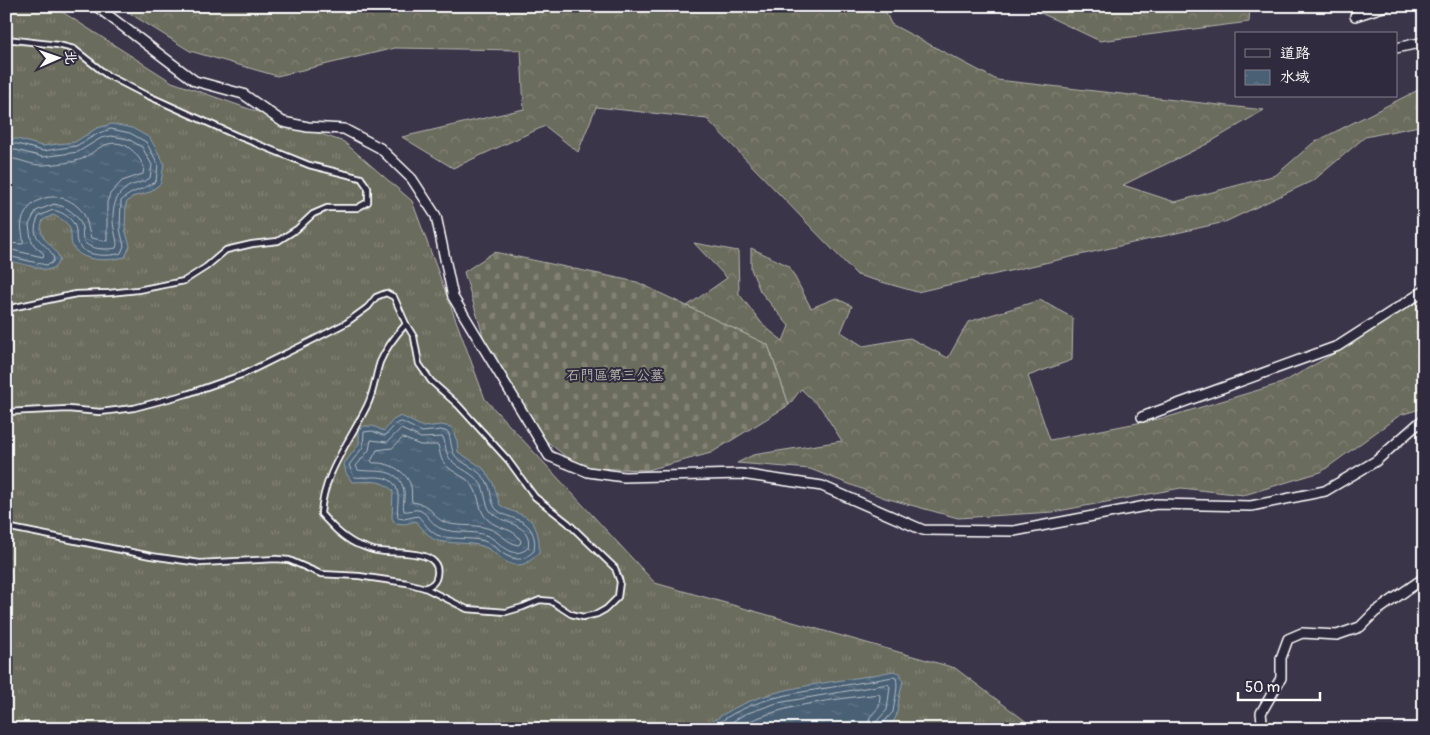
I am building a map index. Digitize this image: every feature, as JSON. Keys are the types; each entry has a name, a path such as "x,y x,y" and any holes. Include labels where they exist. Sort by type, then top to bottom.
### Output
{"street":[{"path":"96,6 195,81 243,94 283,122 308,127 344,129 380,148 412,179 436,216 453,297 549,456 588,472 624,477 750,475 822,486 923,530 1014,532 1156,504 1251,506 1326,491 1376,461 1420,422 1424,422"},
{"path":"1355,16 1386,6"},
{"path":"1398,48 1424,42"},
{"path":"1142,417 1338,346 1424,291"},
{"path":"1263,729 1261,713 1281,678 1281,658 1288,639 1302,633 1337,635 1360,626 1375,612 1424,578"}],"lane":[{"path":"6,39 58,45 74,49 107,75 235,135 309,166 361,178 368,188 368,202 357,208 327,208 313,214 297,229 278,241 226,250 206,267 184,281 138,290 76,294 6,309"},
{"path":"6,412 68,409 100,412 134,408 187,394 244,374 311,341 346,323 368,307 376,297 386,293 394,297 414,337 419,364 431,381 458,404 508,460 535,497 568,523 615,568 620,582 618,597 606,609 597,614 584,617 572,614 551,601 540,600 524,608 506,612 467,609 425,588 408,583 384,579 321,574 289,560 200,563 151,556 6,527"},
{"path":"406,324 392,341 380,362 376,384 368,404 329,478 322,498 321,514 335,530 354,543 376,551 415,553 429,557 436,563 438,569 437,579 432,585 425,588"}],"green space":[{"path":"6,6 53,6 172,82 344,142 412,201 485,399 655,583 955,668 1036,729 6,729"},
{"path":"118,6 883,6 891,24 997,80 1264,110 1207,144 1123,185 1175,202 1276,175 1313,143 1424,87 1424,125 1365,137 1314,180 1225,222 917,292 857,275 707,119 596,107 578,152 545,126 453,168 402,137 524,109 521,50 395,48 277,76 190,51"},
{"path":"1026,6 1250,6 1249,22 1100,41"},
{"path":"694,243 738,251 739,294 764,326 783,341 789,326 760,291 751,269 751,248 789,266 811,308 836,298 852,306 841,332 863,346 910,338 948,358 968,322 1040,300 1073,318 1072,360 1028,376 1050,440 1168,417 1282,383 1342,349 1424,291 1424,408 1400,415 1321,472 1244,495 1181,488 1053,512 958,518 885,498 810,469 737,463 753,455 842,441 821,408 801,389 789,405 768,345 687,306 727,278"},
{"name":"石門區第三公墓","path":"494,252 637,282 768,345 789,405 711,453 648,470 589,468 564,455 544,439 485,342 464,272"}],"water":[{"path":"112,124 132,128 150,138 164,163 161,183 150,192 132,197 126,203 125,229 130,246 125,257 104,260 88,258 82,255 72,245 70,230 67,224 53,215 43,220 41,232 60,260 54,268 46,270 11,261 6,264 6,139 17,139 42,146 75,142 97,128"},
{"path":"401,416 423,427 441,425 451,427 457,441 458,452 483,468 493,483 500,505 531,521 538,536 539,553 525,563 513,565 482,546 435,540 416,521 405,524 395,523 392,518 393,491 384,484 379,482 352,482 346,473 344,464 359,444 359,431 364,426 373,426 384,431 393,420"},
{"path":"893,671 900,673 903,680 896,715 893,722 879,729 703,729 724,714 769,694"}]}
